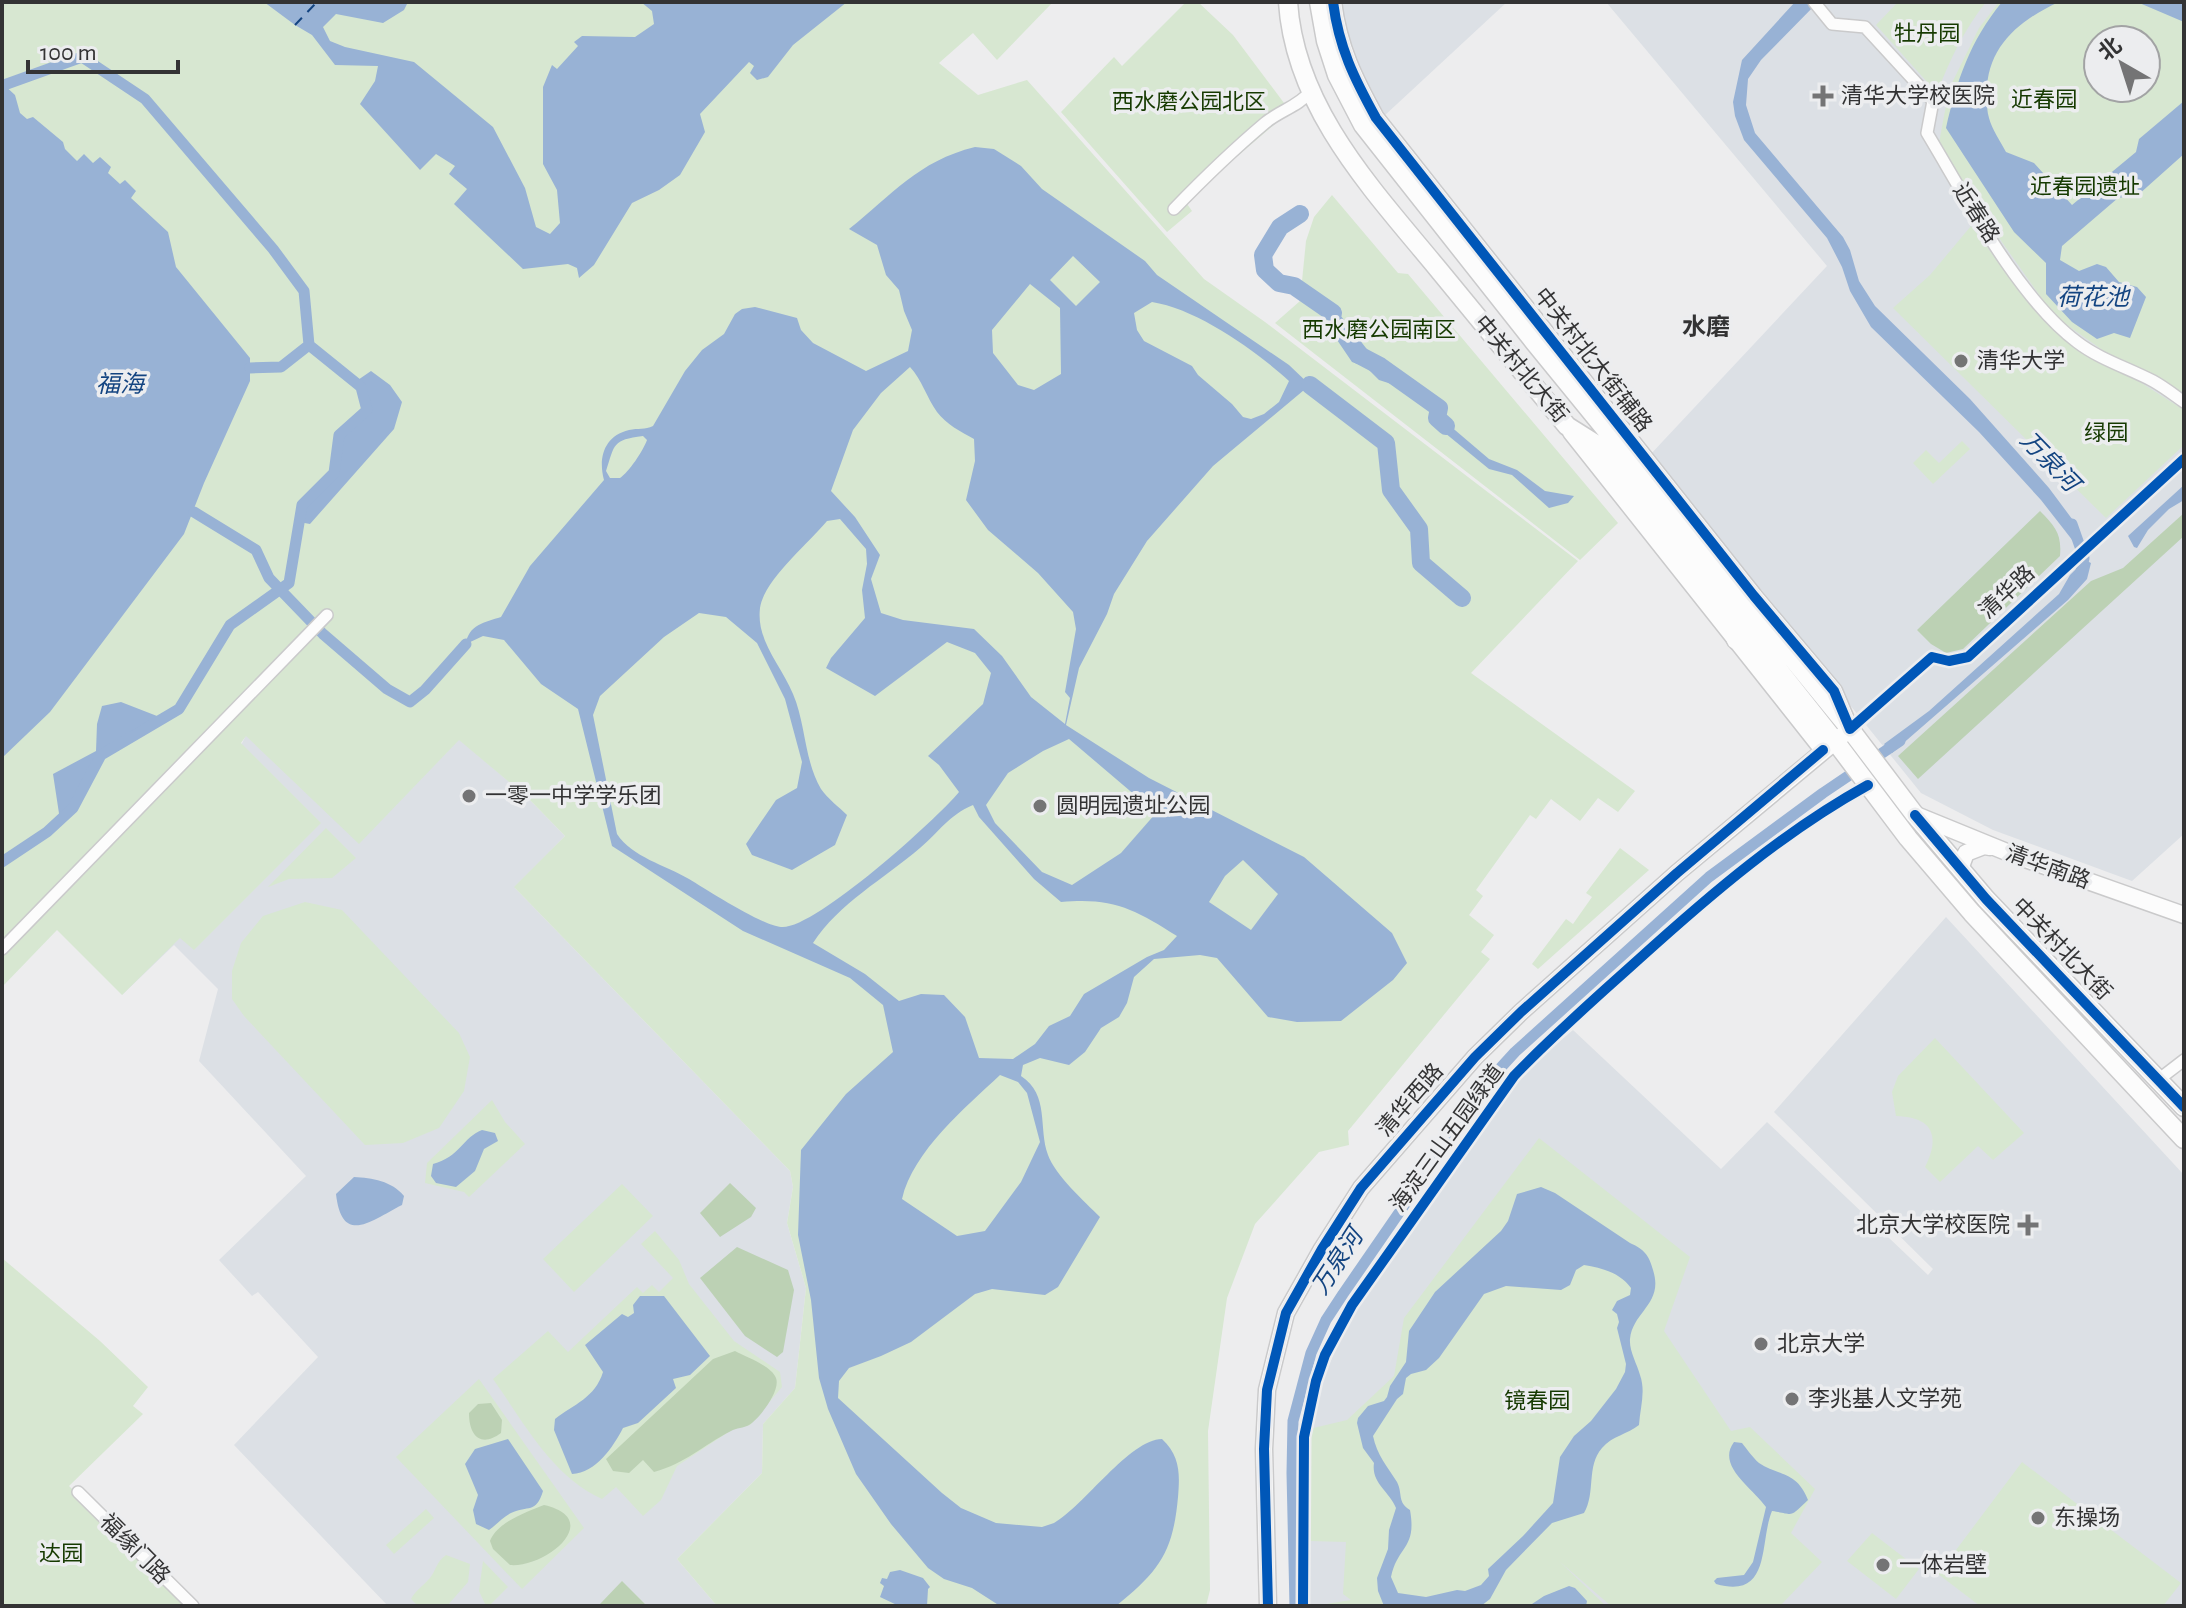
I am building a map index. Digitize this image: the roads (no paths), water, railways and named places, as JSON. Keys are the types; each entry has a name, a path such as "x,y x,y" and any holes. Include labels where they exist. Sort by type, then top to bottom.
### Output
{"main road":[{"name":"中关村北大街","path":"1288,2 1289,24 1310,92 1336,142 1392,214 1567,426 1602,448 1836,740 1858,756 1876,780 1908,838 1972,913 2184,1139"},
{"name":"中关村北大街","path":"1319,2 1326,41 1337,75 1363,125 1535,343 1836,740"},
{"path":"1726,605 1736,640"},
{"name":"中关村北大街","path":"1876,780 1915,815 1960,869 2184,1107"}],"street":[{"name":"中关村北大街辅路","path":"1333,2 1337,32 1349,70 1376,118 1754,596 1834,691 1836,740"},
{"name":"近春路","path":"1818,6 1832,24 1865,27 1933,101 1927,133 1994,242 2052,319 2085,347 2156,383 2184,402"},
{"path":"1174,209 1266,122 1289,106 1303,102 1310,92"},
{"path":"1567,426 1736,640 1836,740"},
{"name":"清华路","path":"1836,740 1932,657 1949,661 1968,657 2184,459"},
{"path":"2,949 327,615"},
{"name":"清华西路","path":"1268,1606 1264,1449 1267,1390 1286,1313 1361,1188 1475,1057 1521,1012 1667,882 1836,740"},
{"name":"清华南路","path":"1915,815 1994,847 2184,915"},
{"path":"1960,869 1966,853 1984,846 1994,847"},
{"path":"2158,1080 2184,1060"},
{"name":"福缘门路","path":"78,1492 193,1606"}],"water":[{"path":"264,2 408,2 404,10 383,23 336,14 323,27 330,41 345,47 414,62 493,127 525,188 536,227 550,234 560,223 557,190 543,164 543,87 552,65 557,69 578,46 574,42 582,36 635,37 654,24 652,11 641,2 847,2 793,45 768,77 757,80 750,73 754,66 749,62 700,114 705,132 680,175 632,203 594,265 579,278 577,268 568,264 523,269 454,204 467,189 449,174 455,166 436,154 420,170 360,104 375,81 378,66 335,65 312,35"},
{"path":"1795,2 1818,2 1761,60 1748,79 1746,105 1755,133 1843,237 1859,281 1875,306 1970,399 2049,488 2078,527 2080,535 2073,541 2041,500 1979,432 1871,327 1850,291 1827,238 1744,140 1733,102 1742,60"},
{"name":"荷花池","path":"2002,2 2059,2 2017,28 1997,52 1988,82 1987,108 1992,126 2006,152 2034,163 2072,205 2136,152 2139,139 2184,101 2184,154 2138,195 2118,198 2062,246 2060,260 2079,271 2097,264 2106,267 2119,282 2137,287 2146,297 2130,338 2114,333 2097,339 2072,322 2046,294 2046,263 2014,232 1946,128 1966,62 1981,31"},
{"path":"2137,2 2184,2 2184,22"},
{"name":"福海","path":"2,83 15,95 20,113 27,119 33,117 63,142 65,149 77,161 84,154 93,163 100,157 111,167 108,173 120,184 125,180 136,191 131,198 168,232 176,267 250,358 250,381 184,534 50,712 2,758"},
{"path":"975,147 994,149 1021,166 1042,189 1145,261 1157,275 1289,365 1310,385 1213,466 1147,541 1114,594 1079,668 1066,725 1149,778 1304,857 1392,933 1407,963 1393,980 1341,1021 1297,1022 1268,1017 1217,958 1200,955 1154,959 1134,977 1127,1003 1119,1017 1101,1028 1085,1052 1069,1065 1040,1058 1023,1065 1021,1076 1030,1084 1040,1102 1045,1145 1052,1163 1071,1188 1100,1217 1058,1287 1045,1295 992,1289 975,1294 911,1342 849,1368 839,1381 838,1398 942,1493 961,1508 996,1523 1042,1527 1054,1523 1136,1450 1162,1439 1176,1458 1179,1473 1172,1533 1168,1547 1153,1571 1116,1606 1000,1606 972,1588 944,1579 928,1568 891,1524 856,1474 828,1409 819,1378 811,1300 798,1235 801,1150 846,1094 893,1052 883,1005 850,978 743,931 612,846 578,709 541,684 504,640 483,636 466,644 474,628 501,617 530,566 604,480 603,456 609,443 621,433 653,426 685,371 702,350 724,334 735,314 742,309 755,307 797,318 801,330 813,343 866,371 908,351 912,330 899,290 886,275 877,245 849,229 907,180 955,153","holes":["1073,256 1100,282 1076,306 1050,280","1030,284 1060,308 1061,374 1034,390 1018,385 993,353 992,330","1152,302 1169,306 1225,332 1289,381 1279,402 1264,414 1251,419 1243,417 1192,366 1144,341 1137,330 1134,313","910,367 933,407 954,427 974,439 975,461 966,500 988,530 1038,573 1073,612 1076,629 1065,692 1070,698 1065,724 1031,697 1002,656 974,629 903,620 881,613 871,579 880,555 855,517 831,491 853,430 881,393","643,436 647,440 624,475 610,478 606,471 613,449 620,442","840,519 866,549 867,564 862,590 865,618 826,668 875,696 947,642 975,653 991,673 983,704 928,756 939,765 959,792 901,848 846,893 797,923 781,927 721,899 640,855 623,842 617,834 593,715 600,696 664,637 699,613 726,617 757,643 785,699 802,762 797,788 776,800 746,844 752,855 792,870 835,845 847,815 815,778 797,706 770,652 760,620 763,597 788,563 827,521","1069,739 1156,813 1121,853 1072,885 1042,872 995,823 986,805 1008,773","973,805 979,817 1034,879 1061,902 1109,903 1135,912 1177,936 1164,950 1084,994 1070,1016 1049,1026 1035,1044 1013,1059 979,1058 965,1017 944,995 921,994 899,1001 865,974 813,943 849,904 920,848 951,819","1243,860 1278,894 1251,930 1209,902 1225,876","1000,1075 1018,1082 1027,1093 1040,1142 1021,1182 985,1231 957,1236 902,1199 917,1164 957,1116"]},
{"path":"1315,297 1337,311 1384,371 1397,374 1441,410 1442,419 1489,459 1517,470 1545,491 1574,496 1568,503 1549,508 1512,475 1489,469 1434,424 1431,410 1407,389 1379,380 1366,367 1352,362 1331,331 1329,319 1313,302"},
{"path":"371,371 390,385 402,402 394,429 310,524 299,522 302,505 334,473 339,435 367,410 361,387 355,382"},
{"path":"2184,485 2184,500 2169,509 2148,530 2137,548 2134,547 2128,536"},
{"path":"2085,560 2091,563 2087,579 2068,600 1892,753 1884,744 1929,711 2059,594 2070,575"},
{"path":"121,702 157,716 159,720 101,755 73,808 60,820 53,774 96,751 97,724 102,706"},
{"path":"482,1130 495,1133 498,1141 484,1149 475,1171 456,1187 436,1183 431,1176 433,1164 449,1157"},
{"path":"354,1177 375,1179 394,1187 404,1196 402,1205 370,1222 352,1225 339,1210 336,1194"},
{"path":"1541,1187 1555,1193 1648,1256 1655,1282 1654,1291 1632,1329 1630,1339 1643,1388 1639,1425 1610,1441 1597,1455 1584,1513 1552,1523 1506,1570 1490,1599 1481,1606 1384,1606 1377,1578 1388,1549 1389,1530 1396,1508 1378,1482 1374,1463 1363,1448 1358,1418 1368,1406 1387,1397 1390,1386 1406,1362 1409,1331 1435,1292 1501,1231 1508,1221 1517,1194","holes":["1584,1265 1616,1275 1631,1288 1630,1295 1617,1301 1612,1310 1619,1322 1617,1328 1626,1364 1625,1372 1616,1389 1591,1421 1574,1436 1560,1457 1553,1503 1488,1569 1489,1576 1481,1585 1465,1591 1426,1597 1398,1593 1391,1577 1409,1540 1410,1510 1403,1504 1399,1486 1380,1455 1373,1436 1403,1394 1406,1378 1426,1370 1439,1358 1484,1294 1506,1286 1561,1290 1570,1285 1576,1270"]},
{"path":"640,1296 664,1296 710,1356 690,1375 673,1379 676,1388 638,1423 623,1428 609,1451 596,1464 581,1473 572,1474 554,1430 555,1419 583,1400 595,1388 603,1372 585,1345 622,1314 628,1317 634,1313 633,1305"},
{"path":"508,1439 543,1491 534,1506 511,1513 489,1530 476,1524 473,1510 478,1495 465,1464 475,1449"},
{"path":"1734,1442 1742,1443 1759,1463 1793,1479 1808,1500 1791,1514 1772,1511 1755,1576 1747,1584 1734,1587 1714,1581 1744,1575 1753,1562 1766,1507 1733,1468 1730,1451"},
{"path":"900,1570 923,1578 930,1587 927,1606 899,1606 880,1597 884,1586 880,1583 882,1578 887,1579 890,1572"},
{"path":"1569,1586 1587,1601 1586,1606 1529,1606 1544,1596"}],"waterway":[{"path":"2,862 47,832 73,808 101,755 179,709 230,625 289,583 302,505 334,473 339,435 367,410 361,387 309,345 304,291 273,249 145,99 82,57 4,85"},
{"path":"1300,214 1280,227 1263,255 1265,270 1279,283 1294,286 1333,313"},
{"path":"250,368 281,367 309,345"},
{"path":"1359,355 1380,366 1439,408 1437,418 1446,426"},
{"path":"1310,385 1386,443 1391,490 1419,529 1421,563 1462,598"},
{"path":"194,512 256,550 269,578 323,634 387,689 410,702 425,690 466,644"},
{"name":"万泉河","path":"2072,524 2084,558 2080,576"},
{"name":"万泉河","path":"1295,1606 1293,1421 1311,1353 1326,1320 1343,1294 1494,1075 1515,1052 1709,877 1900,741"}],"place":[{"name":"清华大学校医院","path":"1823,96"},
{"name":"清华大学","path":"1961,361"},
{"name":"一零一中学学乐团","path":"469,796"},
{"name":"圆明园遗址公园","path":"1040,806"},
{"name":"北京大学校医院","path":"2028,1225"},
{"name":"北京大学","path":"1761,1344"},
{"name":"李兆基人文学苑","path":"1792,1399"},
{"name":"东操场","path":"2038,1518"},
{"name":"一体岩壁","path":"1883,1565"}],"district":[{"name":"水磨","path":"1706,328"}],"park label":[{"name":"牡丹园","path":"1927,34"},
{"name":"近春园","path":"2044,100"},
{"name":"西水磨公园北区","path":"1189,102"},
{"name":"近春园遗址","path":"2085,187"},
{"name":"西水磨公园南区","path":"1379,330"},
{"name":"绿园","path":"2106,433"},
{"name":"镜春园","path":"1537,1401"},
{"name":"达园","path":"61,1554"}]}
